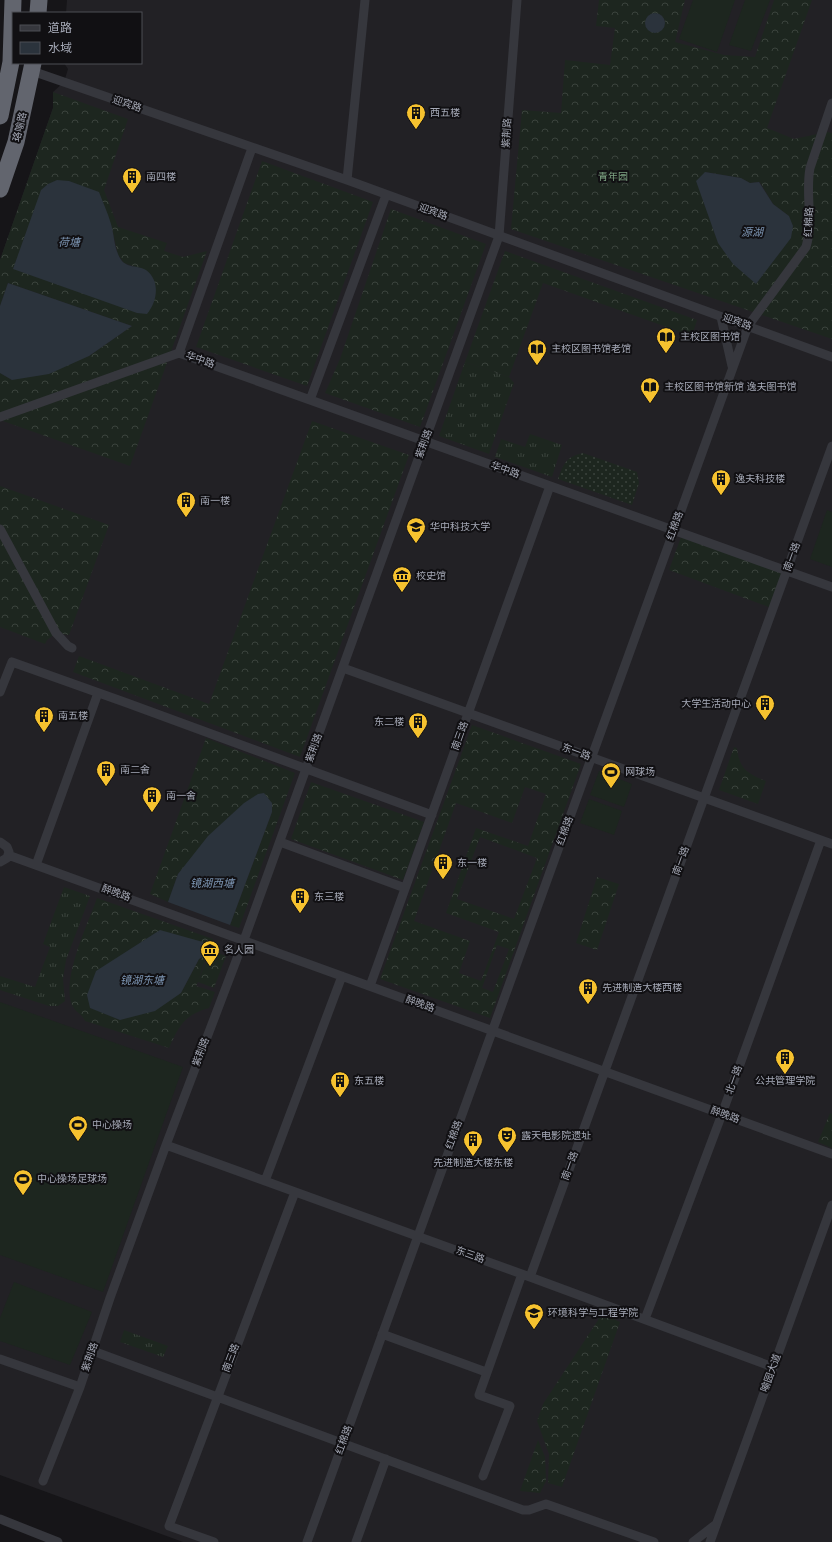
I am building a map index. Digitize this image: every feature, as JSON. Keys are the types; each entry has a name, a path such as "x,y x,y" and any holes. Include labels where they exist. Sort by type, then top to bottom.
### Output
{"highway":[{"path":"13,12 14,0"},
{"path":"38,12 39,0"},
{"path":"0,116 11,62 12,41"},
{"name":"珞喻路","path":"0,189 16,142 33,67"}],"street":[{"path":"346,180 364,0"},
{"name":"紫荆路","path":"43,1481 80,1387 110,1298 166,1145 280,842 499,236 517,0"},
{"name":"迎宾路","path":"33,67 252,148 346,180 832,357"},
{"name":"红棉路","path":"307,1542 748,326 806,248 810,235 808,179 810,168 828,130 832,103"},
{"path":"0,417 179,353 252,148"},
{"path":"310,400 386,195"},
{"path":"721,316 733,367"},
{"name":"华中路","path":"179,353 832,587"},
{"name":"南一路","path":"483,1476 510,1406 479,1395 486,1372 526,1275 605,1071 832,446"},
{"name":"南三路","path":"370,986 550,486"},
{"path":"0,529 56,633 68,646 72,648"},
{"path":"0,692 12,662 432,815"},
{"name":"东一路","path":"343,668 832,844"},
{"path":"36,865 98,693"},
{"name":"北一路","path":"645,1319 722,1114 821,840"},
{"path":"0,842 7,847 8,856 5,860 0,862"},
{"path":"280,842 405,888"},
{"name":"醉晚路","path":"8,856 493,1030 832,1154"},
{"path":"265,1181 342,976"},
{"name":"东三路","path":"166,1145 526,1275 773,1367"},
{"name":"南三路","path":"214,1542 169,1526 294,1192"},
{"name":"喻园大道","path":"710,1542 832,1205"},
{"path":"382,1334 486,1372"},
{"path":"92,1351 523,1510 529,1510 546,1504 654,1542"},
{"path":"0,1358 80,1387"},
{"path":"356,1542 386,1459"},
{"path":"0,1519 58,1542"},
{"path":"694,1542 716,1524"}],"shaded area":[{"name":"华中科技大学","path":"67,0 832,0 832,1542 183,1542 0,1475 0,260 53,108 53,92 64,82 68,69 65,64 142,64 142,12 66,12"}],"green space":[{"name":"青年园","path":"599,0 685,0 675,42 724,55 755,57 774,0 812,0 767,128 794,139 827,132 832,133 832,339 511,229 522,110 561,113 565,60 610,65 615,28 596,26","holes":["661,15 665,21 655,32 649,30 645,24 647,18","705,172 741,178 750,183 760,182 773,204 789,216"]},
{"path":"693,0 735,0 717,52 679,39"},
{"path":"745,0 770,0 751,51 729,45"},
{"path":"53,92 128,119 104,190 118,227 167,243 164,251 183,257 207,251 130,466 0,420 0,373 12,380 89,356 132,326 8,283 0,306 0,260 53,108","holes":["111,224 118,255 124,263 145,270 13,269"]},
{"path":"262,161 373,202 307,386 196,347"},
{"path":"391,209 486,244 420,427 325,393 340,359"},
{"path":"505,251 697,320 692,336 543,283 509,377 465,362"},
{"path":"465,362 509,377 514,383 489,454 439,436"},
{"path":"312,421 409,455 300,757 73,672 79,656 209,704"},
{"path":"530,434 562,445 552,477 495,457 501,439 525,447"},
{"path":"583,453 637,472 639,483 632,505 558,479 566,462 573,456"},
{"path":"0,486 109,525 69,635 56,633 47,640 45,644 0,627"},
{"path":"827,510 832,512 832,567 810,559"},
{"path":"681,537 782,573 769,607 669,570"},
{"path":"472,725 581,764 490,1018 380,979","holes":["525,787 546,794 528,846 476,828 446,913 499,932 481,981 459,973 470,941 414,921 456,803 512,823","480,837 537,858 514,919 457,899","497,945 509,949 493,992 482,988"]},
{"path":"206,738 295,773 239,928 230,925 272,812 190,860 178,874 168,902 150,894"},
{"path":"734,747 737,748 742,766 749,773 766,781 758,804 719,790"},
{"name":"网球场","path":"599,771 632,784 624,807 590,795"},
{"path":"311,782 424,822 403,880 291,839"},
{"path":"589,799 622,811 614,835 580,823"},
{"path":"597,877 619,884 597,950 576,943"},
{"path":"64,887 90,896 66,960 63,979 65,1001 58,1006 49,1006 0,990 0,976 35,987 50,947 43,944"},
{"path":"97,898 213,939 198,981 207,960 212,962 215,952 226,956 214,988 198,982 196,986 215,992 209,1008 194,1014 183,1022 169,1048 85,1021 72,1005 70,981 73,967 82,936","holes":["203,942 204,956 199,959 181,993"]},
{"name":"中心操场","path":"0,1002 183,1067 103,1292 0,1255"},
{"path":"830,1113 832,1114 832,1148 818,1142"},
{"path":"14,1282 92,1312 70,1365 0,1341 0,1318"},
{"path":"602,1314 620,1322 562,1487 548,1483 549,1454 537,1421 543,1404"},
{"path":"124,1330 168,1346 163,1357 120,1342"},
{"path":"538,1440 545,1457 546,1481 540,1493 520,1491"}],"water":[{"path":"655,13 662,16 665,23 662,30 655,33 648,30 645,23 648,16"},
{"name":"源湖","path":"705,172 741,178 750,183 759,182 773,204 789,216 793,226 791,238 756,284 733,264 718,243 696,181"},
{"name":"荷塘","path":"57,180 69,181 99,192 110,220 116,247 121,259 127,265 146,270 154,280 156,286 155,298 147,314 137,313 13,269 41,190 48,184"},
{"path":"8,283 132,326 89,356 49,374 12,380 0,373 0,306"},
{"name":"镜湖西塘","path":"264,793 272,803 272,812 230,925 168,902 178,874 208,836 244,803 258,794"},
{"name":"镜湖东塘","path":"160,930 203,942 208,951 199,959 181,993 155,1011 120,1020 90,1008 87,995 96,971"}],"place":[{"name":"西五楼","path":"416,130"},
{"name":"南四楼","path":"132,194"},
{"name":"主校区图书馆","path":"666,354"},
{"name":"主校区图书馆老馆","path":"537,366"},
{"name":"主校区图书馆新馆 逸夫图书馆","path":"650,404"},
{"name":"逸夫科技楼","path":"721,496"},
{"name":"南一楼","path":"186,518"},
{"name":"华中科技大学","path":"416,544"},
{"name":"校史馆","path":"402,593"},
{"name":"大学生活动中心","path":"765,721"},
{"name":"南五楼","path":"44,733"},
{"name":"东二楼","path":"418,739"},
{"name":"南二舍","path":"106,787"},
{"name":"网球场","path":"611,789"},
{"name":"南一舍","path":"152,813"},
{"name":"东一楼","path":"443,880"},
{"name":"东三楼","path":"300,914"},
{"name":"名人园","path":"210,967"},
{"name":"先进制造大楼西楼","path":"588,1005"},
{"name":"公共管理学院","path":"785,1075"},
{"name":"东五楼","path":"340,1098"},
{"name":"中心操场","path":"78,1142"},
{"name":"露天电影院遗址","path":"507,1153"},
{"name":"先进制造大楼东楼","path":"473,1157"},
{"name":"中心操场足球场","path":"23,1196"},
{"name":"环境科学与工程学院","path":"534,1330"}]}
